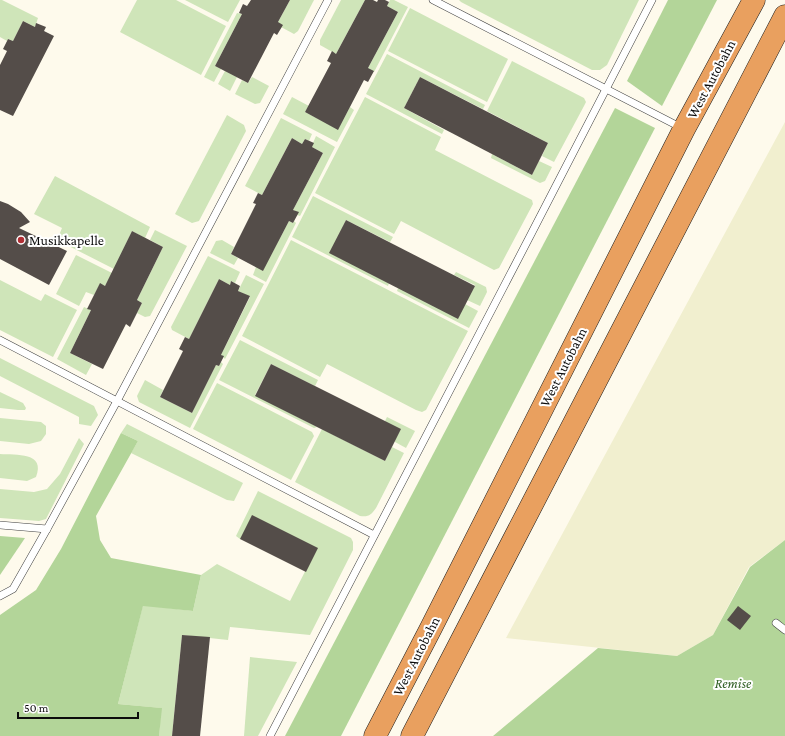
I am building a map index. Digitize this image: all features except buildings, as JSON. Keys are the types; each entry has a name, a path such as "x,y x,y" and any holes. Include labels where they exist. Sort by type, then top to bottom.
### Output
{"highway":[{"name":"West Autobahn","path":"375,736 684,129 754,0"},
{"path":"412,736 780,32 785,16"}],"lane":[{"path":"0,596 13,589 47,529 117,401 328,0"},
{"path":"433,0 684,129"},
{"path":"270,736 652,0"},
{"path":"0,340 374,535"},
{"path":"0,525 47,529"},
{"path":"776,623 785,630"}],"shaded area":[{"path":"785,122 785,540 749,567 713,635 677,656 506,638"}],"green space":[{"path":"0,0 38,18 35,27 23,21 13,41 8,39 7,41 0,37"},
{"path":"137,0 176,0 226,26 201,75 120,32"},
{"path":"185,0 240,0 228,22"},
{"path":"290,0 314,0 298,31 294,34 281,27 278,22"},
{"path":"341,0 365,0 336,54 320,45 320,40"},
{"path":"390,0 394,0 408,7 374,72 368,68 398,12 387,6"},
{"path":"459,0 639,0 607,65 600,70 592,70"},
{"path":"668,0 717,0 662,106 627,81"},
{"path":"410,8 508,59 487,102 388,51"},
{"path":"237,13 242,14 215,66 221,69 214,82 204,77"},
{"path":"387,54 485,105 483,109 420,77 404,108 444,130 442,134 366,94"},
{"path":"512,61 584,98 586,102 554,162 542,156 548,143 487,111"},
{"path":"225,71 237,77 230,91 218,84"},
{"path":"252,77 269,86 260,103 255,104 235,94 242,80 248,83"},
{"path":"292,97 309,106 305,112 338,129 350,107 354,110 337,142 283,114"},
{"path":"365,97 441,137 435,150 532,200 533,204 499,268 494,270 401,221 394,234 315,193"},
{"path":"615,108 655,128 341,736 285,736"},
{"path":"227,115 244,125 246,131 199,221 192,223 175,214"},
{"path":"281,118 312,134 309,141 305,139 302,144 292,138 262,195 245,186"},
{"path":"316,136 335,147 300,216 297,215 298,212 293,210 323,153 312,147"},
{"path":"492,154 532,175 539,161 552,167 545,181 540,183 491,158"},
{"path":"55,176 150,227 145,238 132,231 114,269 57,240 62,228 34,214"},
{"path":"313,196 393,237 390,242 346,220 330,253 389,283 388,286 292,237"},
{"path":"289,221 293,223 294,221 296,223 266,282 253,275 256,267 263,270"},
{"path":"155,230 187,246 150,316 145,317 137,313 142,303 137,300 163,247 150,240"},
{"path":"222,240 234,247 231,254 238,258 234,265 210,253 216,241"},
{"path":"291,240 468,331 426,410 422,412 416,410 327,364 320,377 242,336"},
{"path":"76,255 112,273 105,286 100,284 94,295 86,292 79,306 56,294"},
{"path":"208,256 240,272 235,283 231,281 230,285 219,279 189,339 172,330 171,327"},
{"path":"456,272 486,287 487,292 480,306 467,300 475,285 454,275"},
{"path":"246,275 264,284 225,359 221,355 250,297 238,291"},
{"path":"0,280 41,301 45,294 77,310 53,357 0,330"},
{"path":"398,288 465,304 478,311 469,328 397,291"},
{"path":"84,307 91,310 70,353 92,364 86,375 57,359"},
{"path":"240,340 318,380 315,386 271,364 255,395 317,427 314,428 219,380"},
{"path":"0,358 94,406 98,415 91,426 79,424 79,417 0,376"},
{"path":"221,362 223,364 190,428 139,402 137,396 145,380 163,390 160,397 192,413 216,365 219,366"},
{"path":"217,383 312,432 314,436 291,480 193,429"},
{"path":"0,392 23,403 26,408 25,410 0,408"},
{"path":"387,417 415,431 406,448 395,442 385,421"},
{"path":"0,418 41,422 46,426 46,434 41,441 29,444 0,441"},
{"path":"127,424 243,483 234,501 227,500 131,453 138,441 121,433"},
{"path":"322,429 385,461 392,447 404,453 376,508 370,515 360,516 295,482"},
{"path":"121,433 138,441 96,516 100,540 111,558 201,575 193,611 143,606 118,704 162,708 159,736 0,736 0,615 36,590 61,549"},
{"path":"79,438 84,444 46,519 39,521 0,518 0,489 34,492 47,489 60,474"},
{"path":"0,454 28,456 33,459 37,463 38,469 36,477 27,481 0,478"},
{"path":"258,491 351,538 353,542 353,550 310,635 230,627 228,640 182,635 172,736 159,736 161,708 118,704 143,605 193,611 201,575 217,564 290,601 317,548 240,539 236,536"},
{"path":"0,536 25,538 0,575"},
{"name":"Remise","path":"785,540 785,736 493,736 598,648 677,656 713,635 750,567"},
{"path":"250,657 297,662 258,736 244,736"}],"place":[{"name":"Musikkapelle","path":"21,240"}]}
